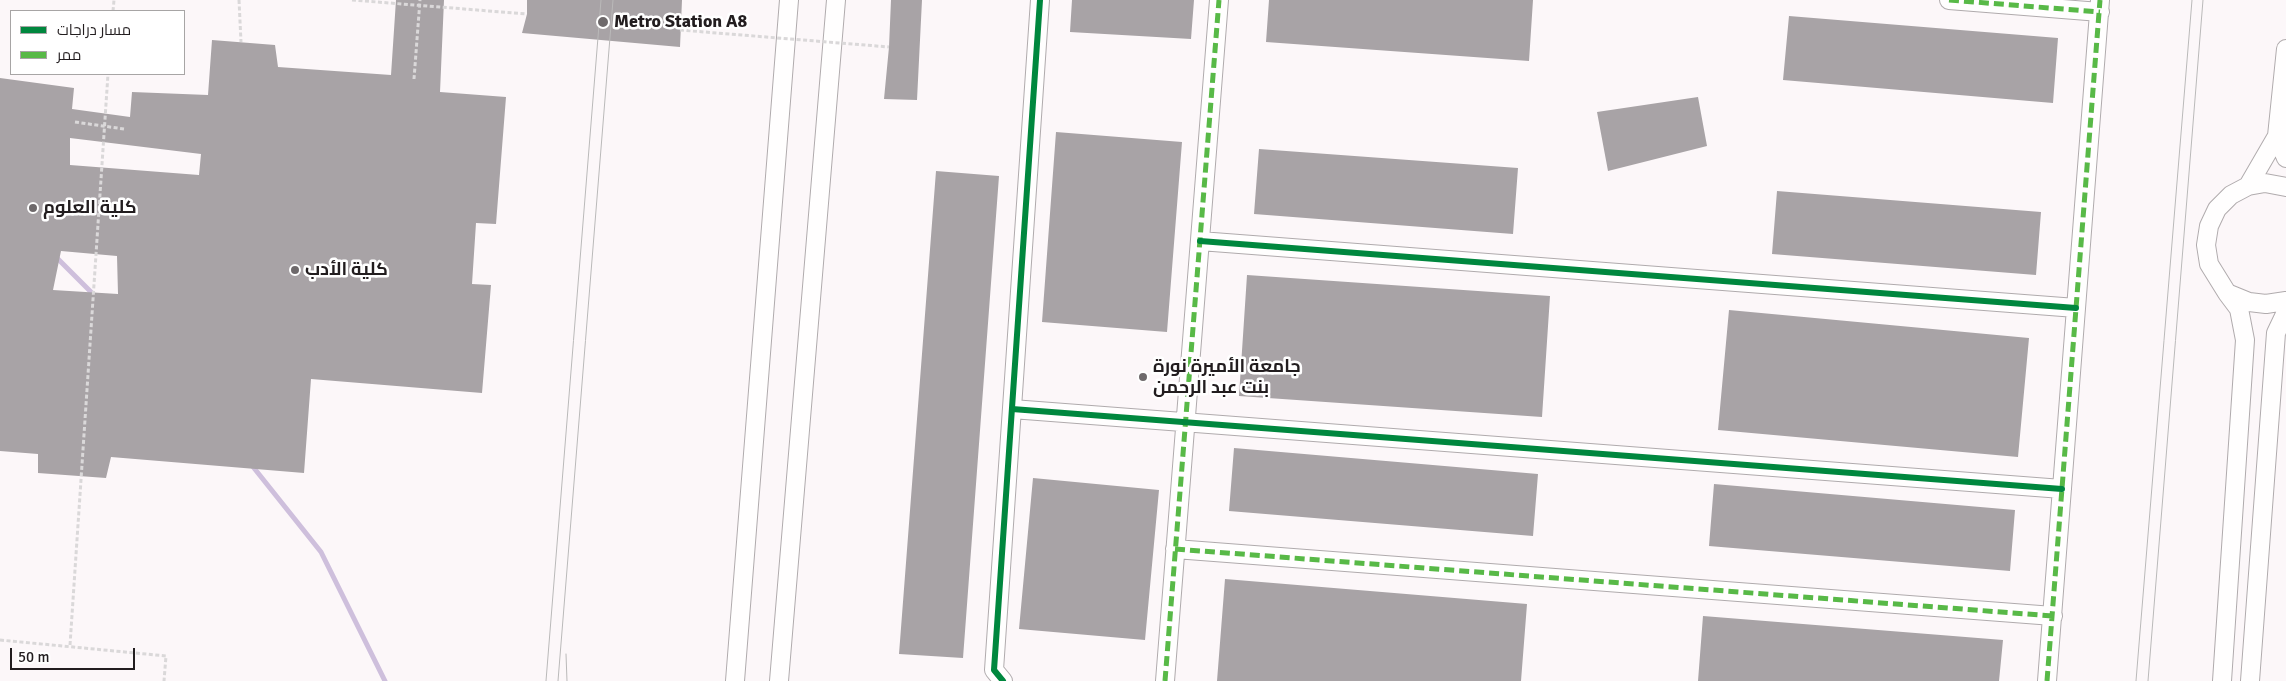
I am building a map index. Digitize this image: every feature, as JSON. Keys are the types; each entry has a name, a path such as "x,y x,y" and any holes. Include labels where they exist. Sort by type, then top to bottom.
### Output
{"street":[{"path":"736,681 789,0"},
{"path":"779,681 836,0"},
{"path":"1003,681 994,670 1040,0"},
{"path":"1165,681 1219,0"},
{"path":"1949,0 2100,6 2048,681"},
{"path":"2248,186 2277,136 2286,49"},
{"path":"2277,136 2286,158"},
{"path":"2222,681 2246,340 2238,309 2210,264 2206,245 2209,226 2217,209 2230,195 2248,186 2265,183 2286,186"},
{"path":"1200,241 2076,308"},
{"path":"2227,293 2248,302 2266,304 2286,301"},
{"path":"2250,681 2276,333 2286,312"},
{"path":"1012,409 2062,489"},
{"path":"1175,549 2052,616"}],"path":[{"path":"239,0 241,42"},
{"path":"352,0 527,14"},
{"path":"414,79 420,0"},
{"path":"680,30 889,47"},
{"path":"70,645 108,75"},
{"path":"75,122 124,129"},
{"path":"0,640 70,645 166,656 164,681"}],"building":[{"name":"كلية الأدب","path":"396,0 444,0 440,92 506,97 496,224 476,223 472,284 491,285 482,393 311,379 304,473 111,457 106,478 38,473 38,454 0,451 0,78 74,88 72,109 130,117 132,92 208,95 212,40 275,45 278,67 391,75","holes":["70,138 201,154 199,175 70,165","61,251 117,256 118,294 53,290"]},
{"name":"Metro Station A8","path":"527,0 682,0 680,47 522,33 527,14"},
{"path":"891,0 922,0 917,100 884,99"},
{"path":"1072,0 1194,0 1191,39 1070,32"},
{"path":"1269,0 1533,0 1529,61 1266,42"},
{"path":"1789,16 2058,38 2053,103 1783,80"},
{"path":"1698,97 1707,146 1608,171 1597,112"},
{"path":"1056,132 1182,142 1167,332 1042,322"},
{"path":"1259,149 1518,168 1513,234 1254,214"},
{"path":"936,171 999,176 963,658 899,654"},
{"path":"1777,191 2041,212 2036,275 1772,254"},
{"path":"1247,275 1550,296 1542,417 1239,396"},
{"path":"1729,310 2029,338 2018,457 1718,430"},
{"path":"1234,448 1538,474 1533,536 1229,511"},
{"path":"1033,478 1159,490 1145,640 1019,629"},
{"path":"1714,484 2015,510 2010,571 1709,546"},
{"path":"1225,579 1527,604 1521,681 1217,681"},
{"path":"1703,616 2003,640 1999,681 1698,681"}],"waterway":[{"path":"55,256 95,296"},
{"path":"250,463 321,552 385,681"}],"tram line":[{"path":"546,681 601,0"},
{"path":"558,681 613,0"},
{"path":"2136,681 2192,0"},
{"path":"2148,681 2203,0"},
{"path":"566,654 567,681"}],"marked path":[{"path":"1165,681 1219,0"},
{"path":"1949,0 2100,12"},
{"path":"2047,681 2100,0"},
{"path":"1175,549 2053,616"}],"cycle path":[{"path":"1003,681 994,670 1040,0"},
{"path":"1200,241 2076,308"},
{"path":"1012,409 2062,489"}],"place":[{"name":"Metro Station A8","path":"603,22"},
{"name":"كلية العلوم","path":"33,208"},
{"name":"كلية الأدب","path":"295,270"},
{"name":"جامعة الأميرة نورة بنت عبد الرحمن","path":"1143,377"}]}
